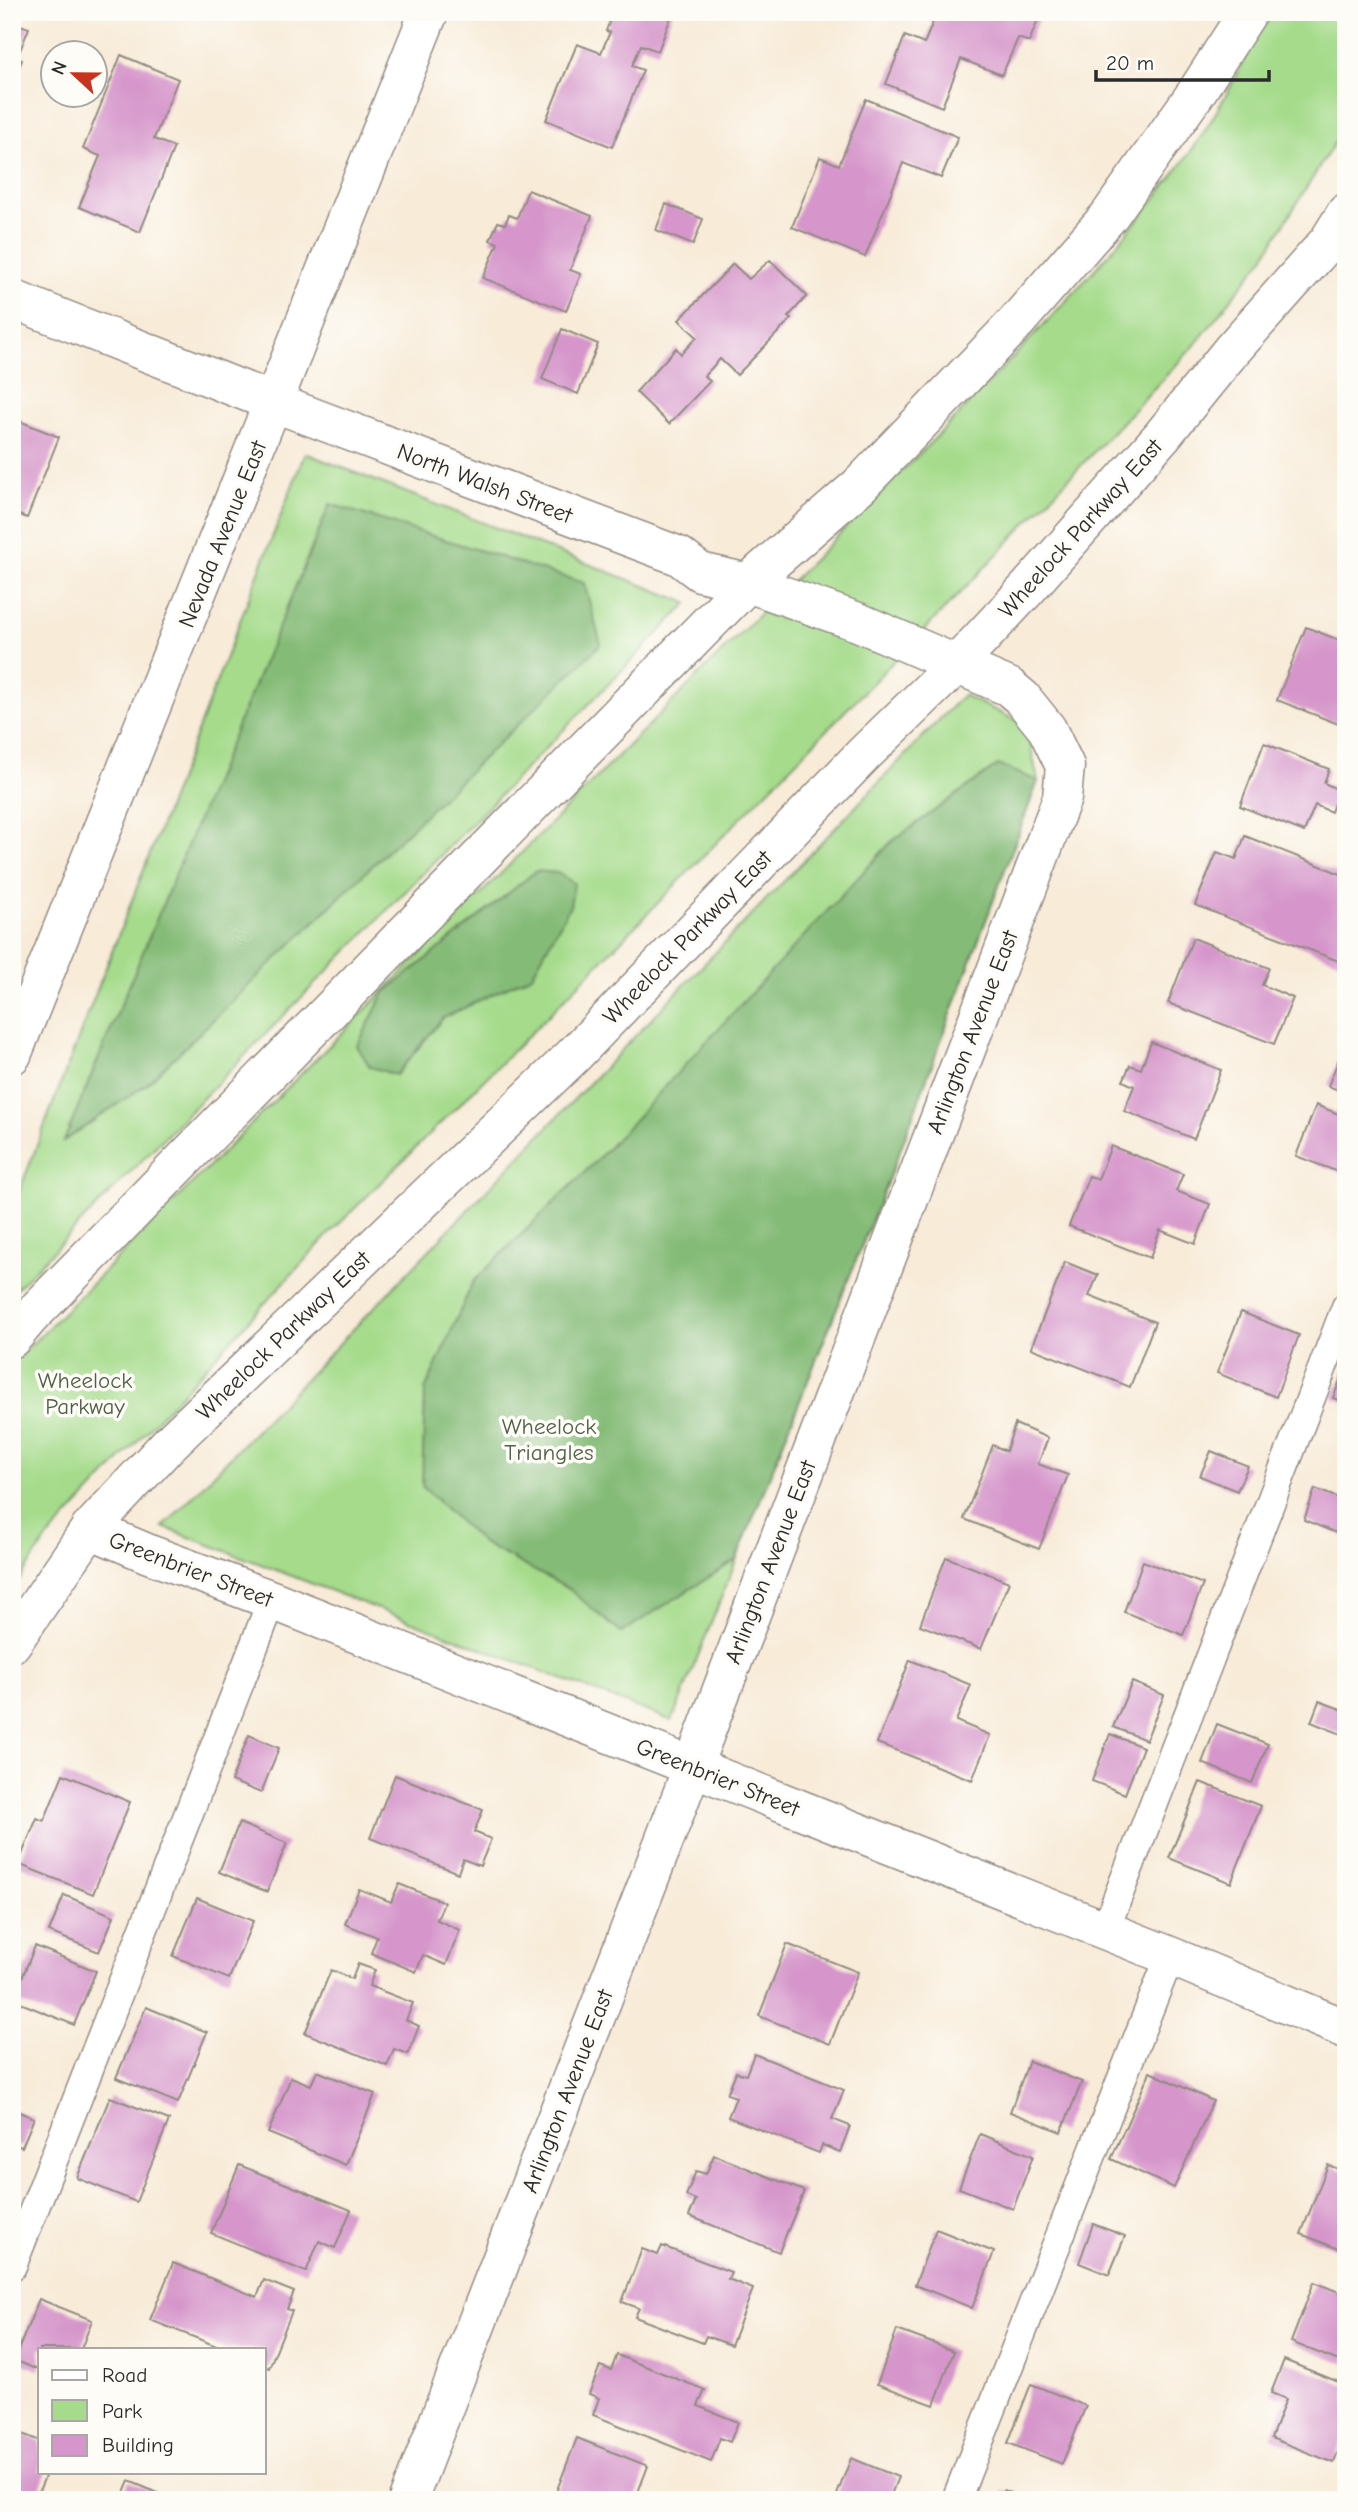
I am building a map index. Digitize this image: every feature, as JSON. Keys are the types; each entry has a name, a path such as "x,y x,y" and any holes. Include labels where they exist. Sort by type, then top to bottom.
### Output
{"street":[{"name":"Nevada Avenue East","path":"12,1055 275,403 429,12"},
{"path":"18,1319 748,583 859,486 1012,327 1109,216 1196,93 1248,12"},
{"name":"Wheelock Parkway East","path":"12,1643 90,1529 168,1445 573,1056 854,764 957,664 1162,436 1231,351 1328,242 1346,213"},
{"name":"North Walsh Street","path":"12,299 275,403 679,556 701,572 748,583 858,622 957,664"},
{"name":"Arlington Avenue East","path":"408,2500 1062,798 1065,766 1047,729 1022,698 1009,687 957,664"},
{"name":"Greenbrier Street","path":"90,1529 1105,1930 1346,2029"}],"lane":[{"path":"1105,1930 1346,1307"},
{"path":"12,2266 272,1600"},
{"path":"957,2500 1170,1956"}],"green space":[{"name":"Wheelock Parkway","path":"1267,12 1346,12 1346,124 1262,260 1194,346 967,586 534,1030 328,1235 46,1540 12,1591 12,1364 953,420 1073,294 1158,195 1196,144 1229,89"},
{"path":"305,453 688,603 12,1293 12,1210"},
{"path":"330,504 584,583 601,644 148,1083 64,1141"},
{"name":"Wheelock Triangles","path":"963,695 1026,725 1038,781 900,1150 672,1721 163,1527"},
{"name":"Wheelock Triangles","path":"998,765 1038,781 900,1150 736,1560 621,1633 569,1589 482,1543 422,1486 425,1390 473,1282 598,1159 891,842"},
{"path":"536,871 557,873 574,883 570,906 532,975 443,1018 396,1075 370,1067 357,1046 384,993"}],"building":[{"path":"613,12 673,12 658,51 641,45 632,66 643,70 612,147 546,120 577,44 601,53 610,32 606,31"},
{"path":"937,12 1041,12 1029,42 1018,38 1002,75 961,59 942,107 886,84 905,36 924,44"},
{"path":"12,22 29,28 17,58 22,60 12,85"},
{"path":"121,55 178,79 154,139 174,147 140,232 79,207 100,156 83,149 100,108 108,108 108,87"},
{"path":"866,99 958,137 941,178 903,163 865,257 792,227 820,157 839,165"},
{"path":"528,190 592,216 570,270 581,274 566,311 483,278 498,243 490,240 498,222 505,224 509,215 517,218"},
{"path":"666,204 703,219 693,245 656,230"},
{"path":"770,260 807,296 788,317 791,319 737,375 720,359 704,376 710,381 669,424 636,392 676,348 681,354 697,337 679,320 733,264 749,279"},
{"path":"562,329 598,344 578,394 542,379"},
{"path":"12,418 59,437 27,518 12,512"},
{"path":"1306,627 1346,643 1346,727 1277,700"},
{"path":"1264,743 1329,769 1324,783 1339,790 1331,812 1315,805 1304,832 1240,806"},
{"path":"1245,836 1346,876 1346,964 1195,905 1217,852 1236,859"},
{"path":"1193,938 1269,968 1262,985 1293,998 1274,1044 1168,1003"},
{"path":"1346,1041 1346,1093 1328,1086"},
{"path":"1151,1042 1221,1070 1194,1139 1124,1111 1134,1086 1123,1081 1130,1065 1141,1069"},
{"path":"1316,1105 1346,1117 1346,1175 1296,1156"},
{"path":"1111,1146 1183,1174 1176,1191 1210,1204 1195,1244 1160,1230 1150,1258 1069,1226 1089,1176 1098,1179"},
{"path":"1065,1262 1098,1275 1089,1296 1155,1322 1130,1387 1031,1348"},
{"path":"1241,1312 1299,1335 1276,1397 1217,1373"},
{"path":"1346,1366 1346,1403 1333,1398"},
{"path":"1015,1424 1048,1438 1038,1464 1068,1475 1039,1549 964,1519 993,1445 1006,1451"},
{"path":"1211,1451 1248,1466 1237,1491 1200,1476"},
{"path":"1315,1489 1346,1501 1346,1537 1304,1520"},
{"path":"946,1557 1009,1582 981,1649 920,1625"},
{"path":"1143,1561 1203,1584 1183,1635 1124,1612"},
{"path":"910,1660 971,1685 956,1721 990,1735 972,1780 877,1743"},
{"path":"1132,1682 1164,1695 1146,1740 1113,1727"},
{"path":"1319,1701 1346,1711 1346,1736 1311,1722"},
{"path":"1217,1724 1268,1744 1252,1783 1202,1763"},
{"path":"1110,1734 1143,1747 1125,1794 1092,1781"},
{"path":"249,1735 279,1748 261,1793 231,1781"},
{"path":"63,1774 130,1802 93,1894 18,1864 37,1818 44,1821"},
{"path":"395,1775 483,1810 474,1832 491,1839 480,1866 463,1859 458,1873 370,1838"},
{"path":"1200,1782 1261,1806 1231,1883 1169,1858"},
{"path":"239,1823 287,1843 267,1892 219,1872"},
{"path":"399,1884 444,1902 437,1920 460,1930 446,1965 423,1955 416,1972 371,1953 377,1937 345,1924 359,1889 391,1902"},
{"path":"64,1895 114,1916 99,1952 49,1932"},
{"path":"197,1898 253,1921 229,1979 173,1956"},
{"path":"787,1944 858,1972 830,2044 759,2016"},
{"path":"35,1946 96,1971 74,2025 13,2000"},
{"path":"358,1964 375,1970 369,1986 413,2003 406,2020 419,2026 408,2054 394,2049 387,2066 305,2033 331,1970 352,1979"},
{"path":"146,2007 207,2032 178,2103 116,2078"},
{"path":"754,2054 844,2090 832,2119 850,2126 840,2152 822,2145 819,2153 728,2117 736,2097 727,2094 736,2072 746,2075"},
{"path":"1029,2061 1082,2082 1061,2132 1010,2112"},
{"path":"317,2071 375,2094 346,2165 268,2133 291,2077 311,2085"},
{"path":"1150,2072 1213,2101 1174,2188 1111,2159"},
{"path":"110,2097 169,2120 136,2202 77,2178"},
{"path":"12,2109 34,2118 22,2147 12,2144"},
{"path":"980,2134 1033,2156 1013,2209 959,2188"},
{"path":"714,2155 804,2191 779,2252 689,2216 696,2200 686,2196 696,2171 706,2174"},
{"path":"239,2165 351,2210 335,2248 319,2241 306,2272 211,2233"},
{"path":"1328,2165 1346,2172 1346,2252 1301,2234"},
{"path":"1093,2224 1125,2236 1109,2275 1079,2263"},
{"path":"936,2229 994,2252 972,2308 915,2285"},
{"path":"662,2246 731,2272 728,2279 753,2289 731,2345 706,2336 703,2343 635,2317 639,2308 622,2302 642,2249 658,2255"},
{"path":"173,2263 257,2297 264,2280 294,2292 287,2309 292,2311 269,2368 266,2367 266,2348 221,2348 150,2320"},
{"path":"1314,2282 1346,2295 1346,2364 1291,2342"},
{"path":"39,2299 92,2320 81,2348 38,2348 38,2370 14,2360"},
{"path":"897,2330 954,2351 934,2405 877,2384"},
{"path":"617,2355 705,2390 698,2406 738,2422 730,2442 720,2438 711,2462 593,2415 599,2398 589,2394 600,2366 611,2370"},
{"path":"1284,2360 1346,2385 1346,2443 1342,2441 1334,2463 1271,2438 1286,2399 1271,2393"},
{"path":"1031,2384 1086,2406 1062,2464 1008,2443"},
{"path":"12,2430 38,2440 38,2474 46,2474 35,2500 12,2497"},
{"path":"577,2438 648,2466 635,2500 553,2500"},
{"path":"851,2458 898,2477 889,2500 835,2500"},
{"path":"129,2481 175,2500 121,2500"},
{"path":"1004,2490 1028,2500 1000,2500"}]}
